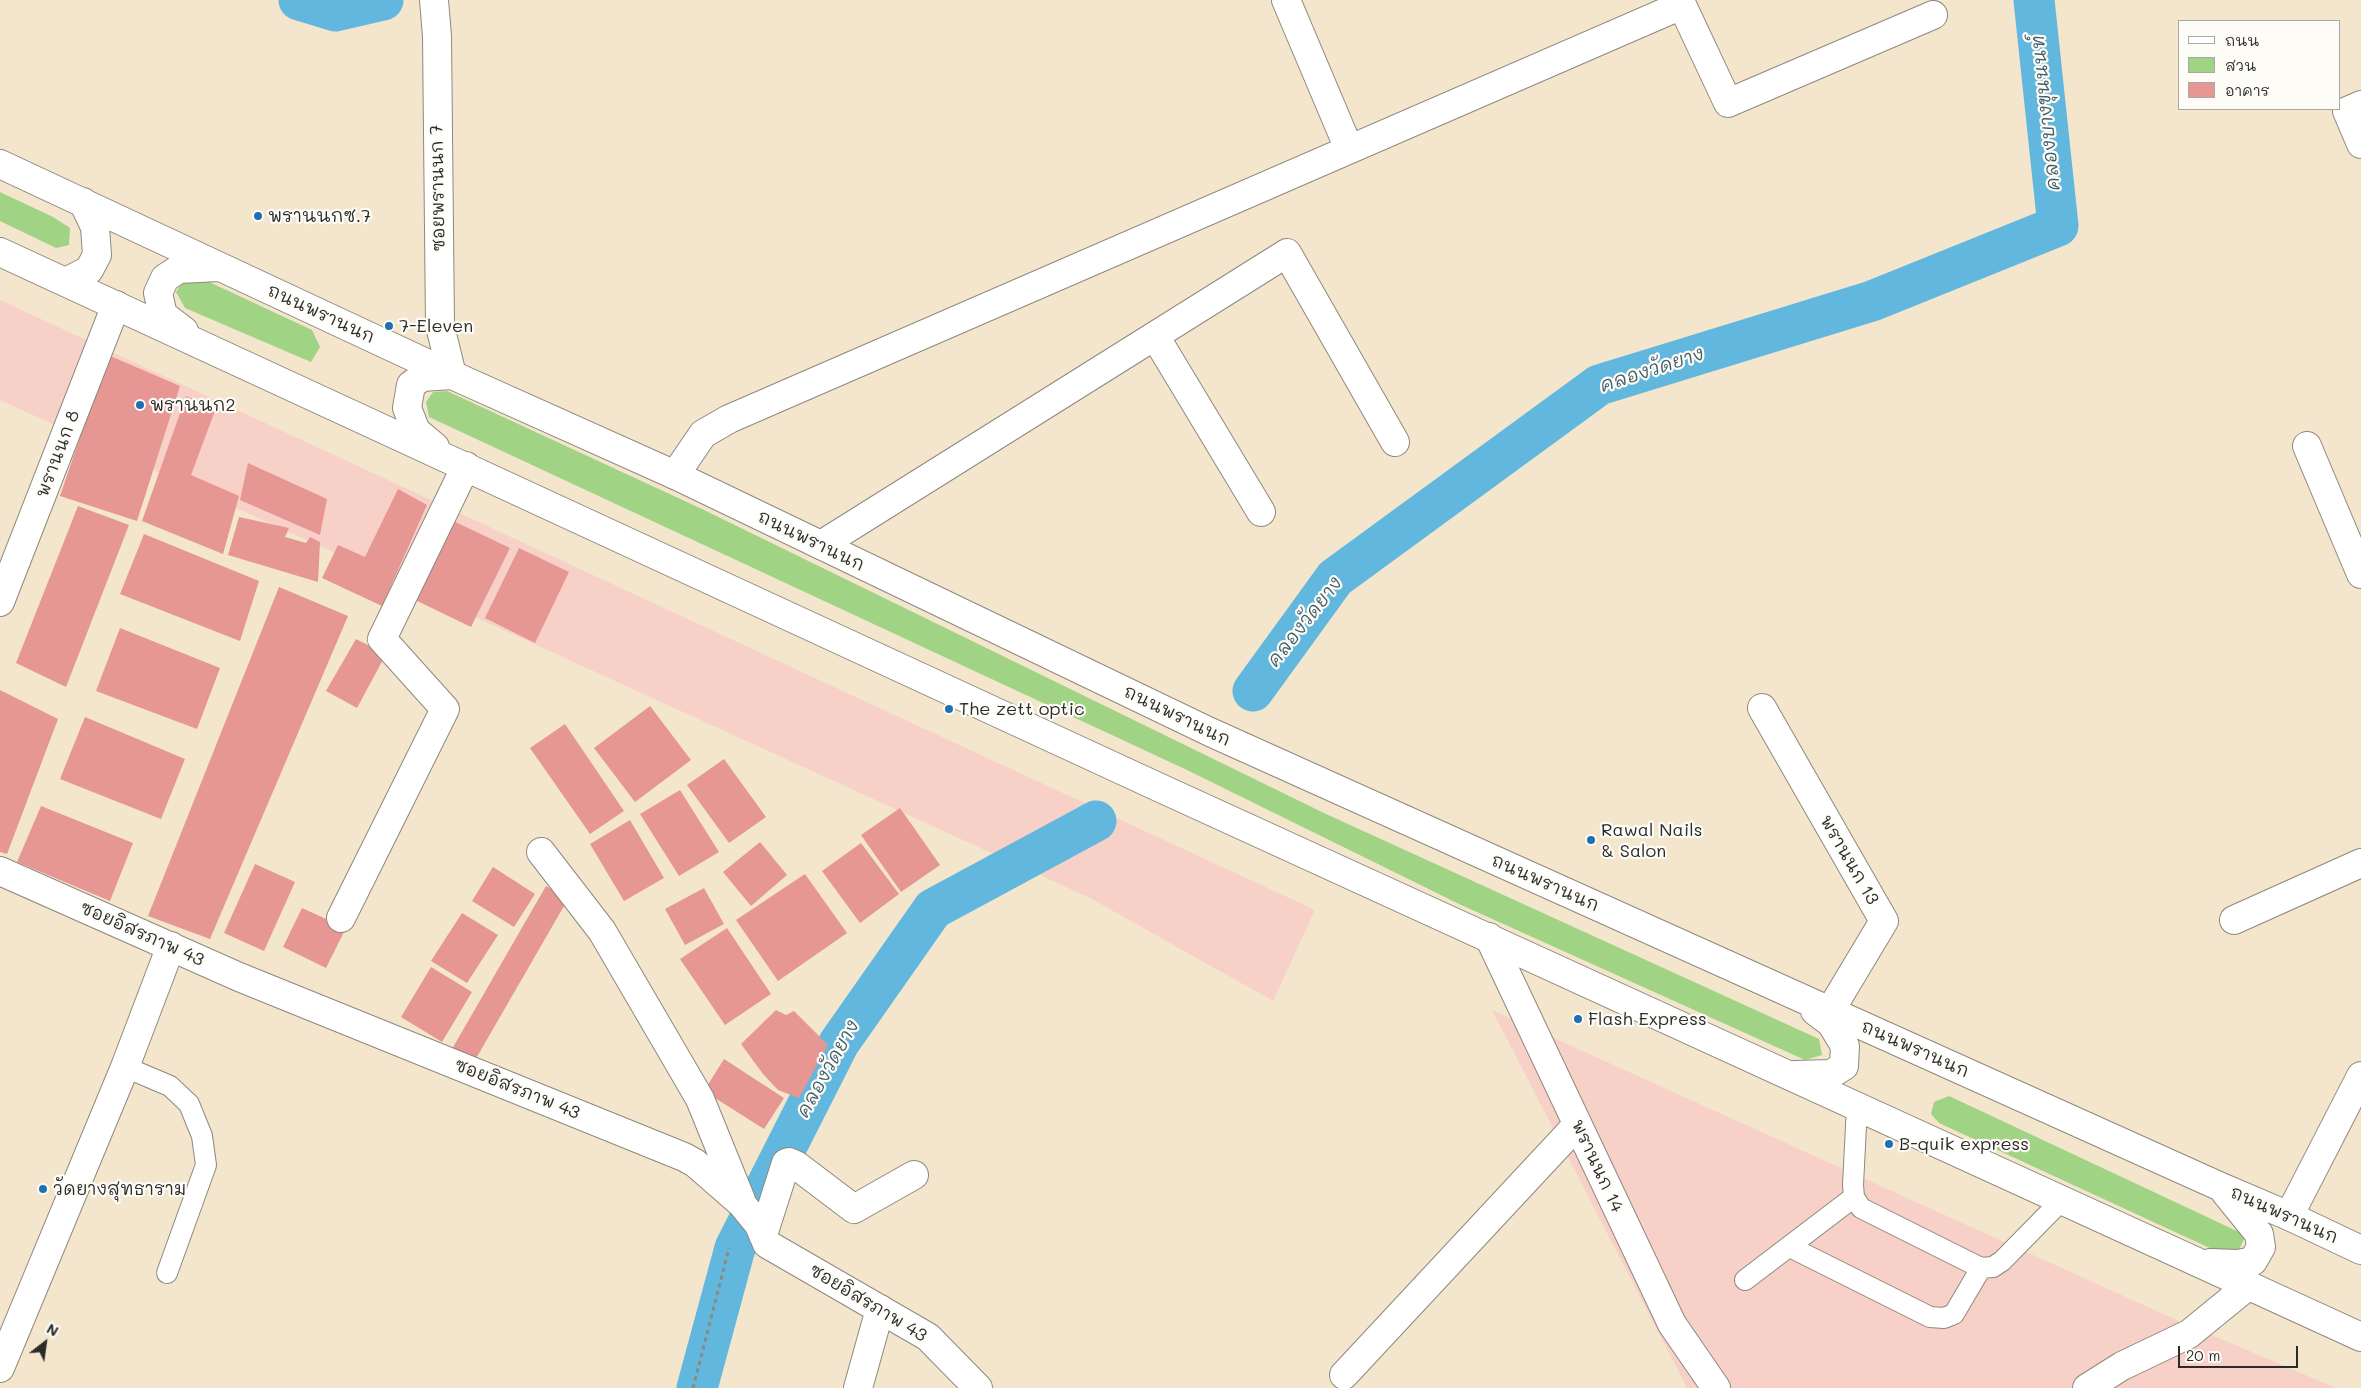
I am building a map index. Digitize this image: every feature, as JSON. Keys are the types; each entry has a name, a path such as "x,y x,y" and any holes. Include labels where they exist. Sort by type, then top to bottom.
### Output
{"street":[{"name":"ซอยพรานนก 7","path":"434,0 437,36 440,326 452,375"},
{"path":"1286,0 1349,149"},
{"path":"675,475 703,434 710,428 1682,5 1728,103 1933,15"},
{"path":"2361,105 2347,111 2361,144"},
{"name":"ถนนพรานนก","path":"0,164 452,375 675,475 1210,732 2361,1250"},
{"path":"66,282 89,270 97,255 95,227 83,202"},
{"path":"0,252 1156,786 2361,1337"},
{"path":"821,546 1288,253 1395,442"},
{"path":"203,345 163,315 158,293 165,278 179,269 222,267"},
{"name":"พรานนก 8","path":"0,602 116,305"},
{"path":"1155,336 1261,512"},
{"path":"452,375 422,377 411,386 407,408 416,432 457,462"},
{"path":"2307,446 2361,574"},
{"path":"341,918 445,709 382,639 457,462"},
{"name":"พรานนก 13","path":"1762,708 1884,921 1830,1011"},
{"path":"542,852 602,931 700,1099 742,1204"},
{"path":"2234,920 2361,863"},
{"name":"ซอยอิสรภาพ 43","path":"0,871 240,977 684,1157 695,1163 742,1204 761,1230 767,1244 928,1337 978,1388"},
{"name":"พรานนก 14","path":"1489,937 1672,1324 1716,1388"},
{"path":"0,1368 125,1067 171,946"},
{"path":"1790,992 1832,1023 1845,1046 1844,1066 1831,1074 1790,1075"},
{"path":"2289,1216 2361,1076"},
{"path":"1344,1375 1577,1125"},
{"path":"761,1230 785,1167 789,1162 796,1165 854,1209 914,1175"},
{"path":"2199,1262 2238,1264 2253,1261 2261,1247 2259,1234 2221,1187"},
{"path":"2087,1388 2122,1366 2189,1334 2248,1285"},
{"path":"858,1388 880,1309"}],"lane":[{"path":"125,1067 170,1086 189,1104 202,1136 206,1165 167,1273"},
{"path":"1857,1106 1854,1197 1861,1208 1981,1268 1993,1267 2002,1261 2062,1200"},
{"path":"1745,1280 1854,1197"},
{"path":"1790,1247 1930,1317 1944,1318 1954,1314 1981,1268"}],"path":[{"path":"693,1388 742,1204"}],"shaded area":[{"path":"0,300 1315,910 1273,1001 1090,898 0,400"},
{"path":"1492,1010 2181,1322 2336,1388 1687,1388"}],"green space":[{"path":"0,192 53,217 70,228 69,245 56,248 0,221"},
{"path":"184,280 205,280 312,330 320,347 311,362 185,308 176,292"},
{"path":"447,391 702,509 1326,814 1819,1039 1822,1055 1805,1060 1459,904 1187,770 429,417 426,402 433,392"},
{"path":"1949,1096 2239,1232 2244,1239 2239,1250 2227,1256 1939,1123 1931,1114 1934,1102"}],"building":[{"path":"108,355 180,386 137,521 60,496"},
{"path":"186,396 216,408 191,475 239,496 223,554 142,521"},
{"path":"248,463 327,499 320,535 240,500"},
{"path":"398,489 427,505 382,606 322,578 338,545 365,557"},
{"path":"78,506 129,525 66,687 16,663"},
{"path":"239,517 289,528 285,537 306,543 310,537 320,542 318,582 228,555"},
{"path":"447,518 510,548 471,627 409,597"},
{"path":"144,534 259,581 240,641 120,594"},
{"path":"519,548 569,572 535,643 485,618"},
{"path":"279,587 348,616 210,939 148,916"},
{"path":"120,628 220,668 197,729 96,691"},
{"path":"356,639 386,654 357,708 326,691"},
{"path":"0,690 58,719 7,854 0,852"},
{"path":"650,706 691,760 635,802 594,748"},
{"path":"85,717 185,759 161,819 60,779"},
{"path":"565,724 624,811 590,834 530,748"},
{"path":"724,759 766,817 729,843 687,785"},
{"path":"680,790 719,852 679,876 640,814"},
{"path":"41,806 133,843 110,901 17,862"},
{"path":"900,808 940,865 901,892 861,835"},
{"path":"630,820 664,878 624,901 590,844"},
{"path":"760,842 787,875 751,906 723,872"},
{"path":"861,843 899,894 860,923 822,871"},
{"path":"255,864 295,882 264,951 224,933"},
{"path":"493,867 535,894 514,927 472,901"},
{"path":"805,874 847,933 778,981 736,920"},
{"path":"546,886 568,899 474,1062 452,1049"},
{"path":"704,888 724,924 685,945 665,909"},
{"path":"302,908 346,928 326,968 283,947"},
{"path":"462,913 498,935 467,983 431,961"},
{"path":"727,928 771,994 725,1025 680,959"},
{"path":"431,967 472,992 442,1042 401,1017"},
{"path":"776,1010 786,1015 794,1011 828,1045 799,1098 778,1090 763,1074 741,1044"},
{"path":"724,1059 784,1098 764,1129 704,1091"}],"waterway":[{"path":"299,0 335,11 383,0"},
{"name":"คลองวัดยาง","path":"1253,691 1335,578 1599,385 1872,301 2058,226 2034,0"},
{"name":"คลองวัดยาง","path":"697,1388 735,1248 839,1043 933,909 1096,821"}],"place":[{"name":"พรานนกซ.7","path":"258,216"},
{"name":"7-Eleven","path":"389,326"},
{"name":"พรานนก2","path":"140,405"},
{"name":"The zett optic","path":"949,709"},
{"name":"Rawal Nails & Salon","path":"1591,840"},
{"name":"Flash Express","path":"1578,1019"},
{"name":"B-quik express","path":"1889,1144"},
{"name":"วัดยางสุทธาราม","path":"43,1189"}],"water label":[{"name":"คลองบางขุนนนท์","path":"2046,113"}]}
